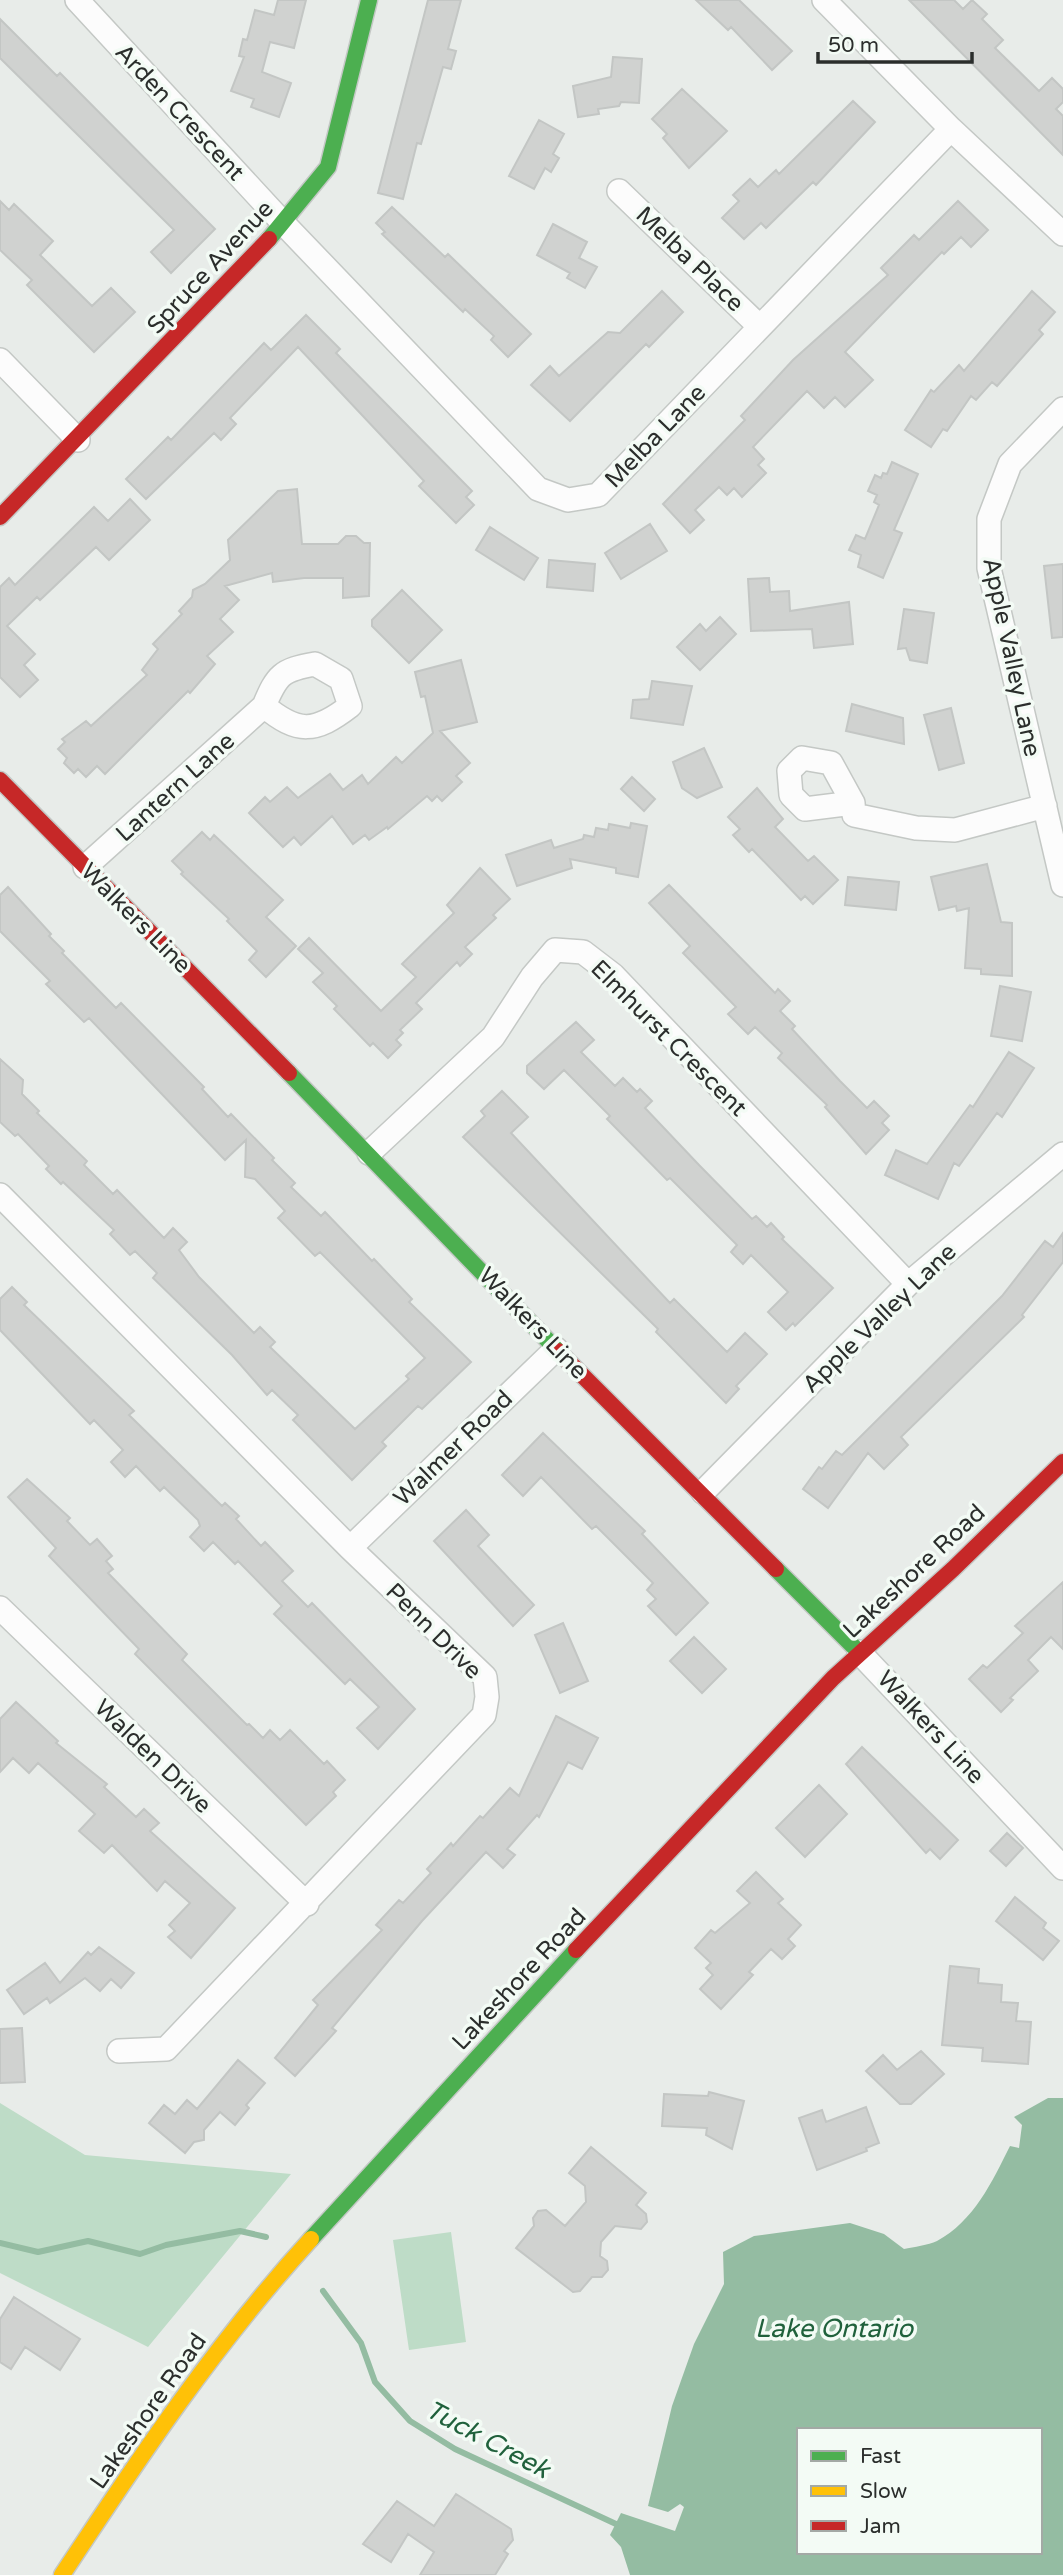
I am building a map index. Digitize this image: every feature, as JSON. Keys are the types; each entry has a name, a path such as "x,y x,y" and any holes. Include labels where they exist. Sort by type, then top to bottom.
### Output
{"main road":[{"name":"Spruce Avenue","path":"0,517 78,440 284,224 328,167 369,0"},
{"name":"Walkers Line","path":"0,780 369,1153 556,1349 703,1492 859,1652"},
{"name":"Lakeshore Road","path":"62,2575 166,2418 270,2284 613,1910 859,1652 953,1569 1063,1462"}],"street":[{"name":"Arden Crescent","path":"77,0 284,224"},
{"path":"824,0 951,129 1063,233"},
{"name":"Melba Lane","path":"284,224 538,489 568,500 598,495 951,129"},
{"name":"Melba Place","path":"619,191 760,327"},
{"path":"0,360 78,440"},
{"name":"Apple Valley Lane","path":"1063,409 1010,464 989,519 989,568 1063,885"},
{"name":"Lantern Lane","path":"85,867 264,706"},
{"path":"853,803 854,815 916,828 955,830 1045,806"},
{"name":"Elmhurst Crescent","path":"369,1153 493,1037 532,977 555,950 583,952 621,984 908,1284"},
{"name":"Apple Valley Lane","path":"703,1492 908,1284 1063,1154"},
{"name":"Penn Drive","path":"0,1195 350,1548 485,1677 487,1697 484,1715 307,1904 166,2049 118,2051"},
{"name":"Walmer Road","path":"350,1548 556,1349"},
{"name":"Walden Drive","path":"0,1608 307,1904"},
{"name":"Walkers Line","path":"859,1652 1063,1868"}],"shaded area":[{"path":"0,2103 85,2155 291,2174 148,2347 0,2273"},
{"path":"451,2232 466,2342 409,2350 393,2240"}],"water":[{"name":"Lake Ontario","path":"1048,2098 1063,2098 1063,2575 630,2575 621,2547 610,2535 621,2513 675,2531 684,2507 680,2504 668,2512 648,2506 672,2406 694,2344 724,2284 723,2252 754,2236 850,2223 884,2234 904,2249 937,2241 950,2233 972,2212 989,2187 1010,2146 1019,2148 1022,2125 1014,2117"}],"building":[{"path":"278,0 306,0 294,48 270,42 262,72 291,83 279,117 251,107 254,99 231,91 244,57 239,56 243,39 247,40 255,10 274,15"},
{"path":"428,0 461,0 448,49 456,51 451,69 443,67 421,144 417,143 403,199 378,193"},
{"path":"696,0 739,0 792,51 772,70 731,27 728,30"},
{"path":"909,0 954,0 963,9 972,0 987,14 982,19 1003,40 995,48 1039,91 1052,78 1063,89 1063,102 1056,109 1063,116 1063,155"},
{"path":"0,19 57,76 60,73 215,229 171,273 151,252 174,230 0,58"},
{"path":"613,57 642,59 639,103 621,102 619,106 598,109 599,114 578,117 573,86 611,77"},
{"path":"682,89 727,131 689,168 663,138 667,134 652,119"},
{"path":"853,101 875,122 816,185 813,182 766,228 761,223 744,239 722,218 739,201 733,195 750,179 758,187 776,170 779,174"},
{"path":"539,120 564,134 553,154 559,158 551,172 545,168 534,189 509,176"},
{"path":"0,201 9,210 14,204 53,241 40,255 92,306 111,288 135,312 94,352 27,285 32,280 0,250"},
{"path":"958,201 988,230 971,247 961,237 944,254 942,252 845,352 873,380 845,407 835,397 824,408 807,391 753,447 764,459 758,465 766,473 742,497 734,488 727,495 719,487 695,510 704,520 690,533 663,504 745,420 741,416 793,360 888,275 881,268 914,235 919,240"},
{"path":"392,207 445,257 448,254 531,334 508,357 491,340 494,336 465,309 463,312 382,234 385,232 376,223"},
{"path":"553,224 587,242 579,258 597,267 585,288 567,278 570,273 537,255"},
{"path":"662,291 683,312 649,347 646,344 570,421 531,385 550,366 559,376 608,332 620,333"},
{"path":"1032,291 1055,312 1039,330 1043,334 997,386 992,382 976,400 971,396 947,431 943,429 931,447 905,430 931,390 934,392 959,365 964,371"},
{"path":"306,315 340,349 336,353 472,491 466,497 474,505 456,523 419,486 424,481 298,347 230,418 236,424 221,440 214,433 146,499 126,479 168,437 171,440 264,343 271,350"},
{"path":"892,462 918,474 894,530 902,533 883,578 858,567 861,555 849,550 856,535 865,539 879,505 874,502 877,495 868,491 875,475 881,478 883,473 887,474"},
{"path":"297,489 302,544 338,544 346,536 356,536 364,543 370,543 369,596 343,598 343,578 304,578 273,582 272,573 225,586 239,600 220,619 233,632 207,656 215,664 190,693 188,691 105,774 97,766 86,777 78,769 74,773 64,763 67,758 58,749 65,742 62,739 86,721 91,726 147,675 142,670 158,649 153,644 182,614 179,611 192,597 193,590 205,584 230,560 228,540 278,491"},
{"path":"130,499 150,520 109,560 96,547 40,600 37,597 7,626 35,654 24,665 38,680 20,697 0,677 0,587 9,578 15,585 94,507 108,521"},
{"path":"650,524 667,551 621,579 605,553"},
{"path":"490,527 538,558 524,580 476,550"},
{"path":"549,560 595,564 593,591 547,587"},
{"path":"1063,564 1063,637 1052,638 1044,566"},
{"path":"769,578 770,592 789,591 790,611 849,602 853,644 814,648 812,629 751,631 748,579"},
{"path":"402,590 442,630 409,663 372,626 372,620"},
{"path":"904,609 934,613 927,663 910,660 906,648 898,649"},
{"path":"720,617 736,634 700,670 677,647 700,624 706,631"},
{"path":"461,660 477,722 440,731 470,763 456,776 462,782 442,801 437,796 432,801 427,796 388,829 387,827 369,840 365,835 353,844 332,816 301,845 294,837 283,847 249,813 265,797 270,802 287,787 298,798 330,774 343,790 362,775 368,784 396,757 402,763 433,733 425,696 421,697 415,672"},
{"path":"652,681 692,686 683,725 631,718 633,700 649,699"},
{"path":"852,704 903,718 904,744 846,731"},
{"path":"951,708 964,763 939,770 924,715"},
{"path":"704,748 722,787 697,798 682,788 673,762"},
{"path":"632,777 655,799 644,811 621,789"},
{"path":"757,788 783,819 775,827 808,861 814,856 838,880 813,904 805,896 801,900 752,849 749,852 733,835 740,829 728,817"},
{"path":"631,823 647,826 638,877 616,873 616,868 570,859 572,868 517,886 506,855 551,840 554,848 583,839 584,835 594,837 596,828 608,830 609,824 630,828"},
{"path":"202,832 210,840 214,835 283,900 266,917 296,946 266,977 249,960 257,951 227,921 229,919 181,874 183,872 172,861"},
{"path":"987,864 1001,922 1012,923 1012,976 981,974 981,969 965,968 969,908 957,911 956,906 939,910 931,877"},
{"path":"480,868 510,899 493,915 496,918 465,947 472,954 460,966 457,962 416,1003 422,1009 400,1030 403,1033 396,1040 401,1045 388,1058 373,1043 370,1046 334,1009 337,1006 313,982 323,973 298,949 309,938 381,1011 416,977 402,964 454,913 447,905"},
{"path":"848,877 899,882 896,910 845,905"},
{"path":"669,885 775,993 778,989 790,1001 780,1011 795,1026 792,1029 840,1081 867,1108 874,1101 889,1116 882,1123 889,1130 866,1154 825,1107 827,1105 778,1058 782,1053 755,1027 748,1034 728,1014 736,1007 683,953 690,946 649,903"},
{"path":"8,887 51,934 49,936 64,951 62,953 116,1008 121,1003 204,1087 202,1089 228,1117 231,1114 274,1158 272,1160 295,1183 291,1187 321,1216 325,1212 372,1261 374,1259 412,1299 409,1302 471,1362 422,1409 418,1406 382,1442 386,1446 352,1480 293,1420 298,1415 272,1390 267,1395 232,1355 153,1278 157,1273 135,1251 130,1255 110,1234 114,1230 46,1169 49,1166 18,1134 15,1136 0,1122 0,1059 23,1080 22,1094 39,1111 37,1113 87,1161 84,1165 113,1194 117,1190 164,1238 173,1228 187,1242 179,1250 199,1277 254,1333 260,1327 275,1342 270,1347 355,1429 409,1379 406,1376 425,1358 320,1252 315,1256 278,1218 285,1211 255,1179 245,1177 246,1140 225,1160 89,1018 84,1022 46,984 50,981 0,931 0,895"},
{"path":"1000,986 1031,992 1022,1041 991,1036"},
{"path":"576,1022 594,1040 581,1052 615,1086 623,1078 637,1092 640,1089 652,1101 645,1108 699,1165 752,1219 756,1216 767,1227 771,1223 784,1237 782,1239 833,1288 795,1326 793,1323 786,1330 768,1312 788,1292 751,1255 743,1264 731,1252 737,1245 670,1178 667,1180 607,1119 610,1116 564,1070 544,1089 527,1073 527,1066"},
{"path":"1009,1052 1034,1068 1002,1117 997,1113 959,1166 954,1163 938,1199 885,1175 896,1150 927,1164 970,1105 973,1107"},
{"path":"502,1091 528,1117 511,1133 670,1303 674,1299 727,1352 745,1333 767,1354 736,1386 739,1389 726,1403 656,1332 658,1329 463,1137 485,1116 481,1111"},
{"path":"1063,1233 1063,1262 1022,1315 1024,1317 901,1437 908,1445 884,1469 868,1453 828,1508 803,1489 819,1467 822,1469 836,1451 842,1455 1002,1296 1045,1241 1053,1247"},
{"path":"12,1287 27,1302 24,1305 134,1411 129,1415 222,1506 225,1503 239,1516 236,1519 261,1546 265,1542 293,1571 282,1581 308,1607 312,1603 415,1709 378,1749 357,1728 379,1707 350,1679 345,1684 274,1614 282,1606 238,1561 235,1564 213,1542 204,1551 190,1537 200,1526 198,1520 164,1487 160,1491 136,1466 125,1477 111,1462 123,1450 94,1420 90,1424 0,1330 0,1299"},
{"path":"543,1433 645,1531 642,1534 708,1603 676,1635 648,1606 656,1599 647,1590 653,1583 596,1526 592,1529 541,1477 523,1496 502,1475"},
{"path":"27,1479 70,1518 67,1521 90,1545 97,1539 112,1556 106,1561 113,1569 108,1573 187,1654 182,1660 247,1725 263,1738 270,1730 280,1740 290,1730 324,1764 327,1761 345,1780 333,1792 336,1796 306,1825 135,1654 139,1649 49,1556 56,1548 8,1497"},
{"path":"466,1510 489,1535 478,1546 534,1605 513,1626 434,1541"},
{"path":"1063,1582 1063,1649 1051,1637 1028,1660 1038,1671 1010,1698 1013,1700 1001,1712 969,1679 983,1665 987,1668 1023,1633 1015,1626"},
{"path":"563,1623 588,1681 560,1693 535,1635"},
{"path":"694,1637 726,1669 702,1693 670,1661"},
{"path":"16,1702 58,1741 56,1743 107,1784 104,1787 136,1817 144,1809 159,1823 150,1831 235,1908 191,1958 168,1937 175,1931 169,1925 190,1903 165,1881 157,1891 112,1845 104,1853 79,1831 95,1814 38,1763 29,1773 13,1758 0,1772 0,1719"},
{"path":"556,1716 598,1738 582,1769 568,1762 539,1817 537,1815 507,1849 515,1855 503,1868 486,1852 422,1921 332,2028 336,2031 295,2076 275,2058 318,2005 313,2000 382,1930 376,1925 399,1900 403,1903 431,1873 427,1869 451,1843 453,1846 510,1788 519,1796"},
{"path":"862,1747 958,1840 940,1859 930,1849 926,1853 846,1764"},
{"path":"819,1785 847,1814 805,1857 776,1828"},
{"path":"1007,1833 1023,1848 1006,1866 990,1851"},
{"path":"756,1872 783,1899 778,1903 801,1925 788,1939 795,1946 782,1959 771,1949 749,1972 753,1975 721,2009 700,1989 713,1975 706,1968 711,1963 695,1948 711,1930 715,1933 750,1903 737,1891"},
{"path":"1015,1897 1046,1923 1043,1928 1059,1941 1043,1960 996,1921"},
{"path":"99,1947 134,1973 121,1988 111,1979 100,1991 85,1978 50,2003 47,1998 24,2014 7,1990 45,1963 60,1983 88,1952 91,1955"},
{"path":"950,1966 979,1969 978,1983 1002,1985 1001,2002 1018,2003 1016,2021 1031,2022 1028,2064 982,2061 983,2048 942,2045"},
{"path":"22,2028 25,2082 0,2083 0,2029"},
{"path":"921,2051 944,2074 911,2104 900,2104 866,2071 883,2055 897,2070"},
{"path":"238,2060 265,2083 246,2105 249,2108 235,2125 220,2112 204,2130 204,2140 194,2142 185,2153 149,2123 164,2105 175,2114 187,2100 197,2109"},
{"path":"709,2092 744,2101 732,2149 706,2135 707,2128 662,2126 664,2094 708,2096"},
{"path":"866,2107 879,2143 866,2148 867,2151 817,2170 799,2118 822,2110 826,2122"},
{"path":"591,2147 646,2193 636,2205 646,2214 647,2222 641,2229 615,2226 601,2242 600,2256 607,2261 608,2270 602,2277 592,2277 580,2291 573,2292 516,2248 534,2226 533,2218 538,2211 546,2210 565,2226 586,2202 585,2186 569,2173"},
{"path":"14,2297 80,2339 60,2370 25,2347 11,2369 0,2362 0,2319"},
{"path":"456,2494 511,2529 513,2540 504,2551 508,2554 495,2575 420,2575 434,2552 408,2534 391,2562 363,2544 397,2501 434,2526"}],"waterway":[{"name":"Tuck Creek","path":"0,2243 38,2252 88,2241 140,2254 166,2245 240,2231 266,2237"},
{"name":"Tuck Creek","path":"323,2291 361,2343 375,2382 410,2421 455,2449 616,2524"}],"traffic: fast":[{"path":"269,239 328,167 369,0"},
{"path":"289,1073 558,1351"},
{"path":"776,1569 859,1652"},
{"path":"311,2239 576,1950"}],"traffic: slow":[{"path":"62,2575 211,2360 276,2278 311,2239"}],"traffic: jam":[{"path":"0,517 269,239"},
{"path":"0,780 289,1073"},
{"path":"558,1351 776,1569"},
{"path":"576,1950 833,1678 953,1569 1063,1462"}]}
